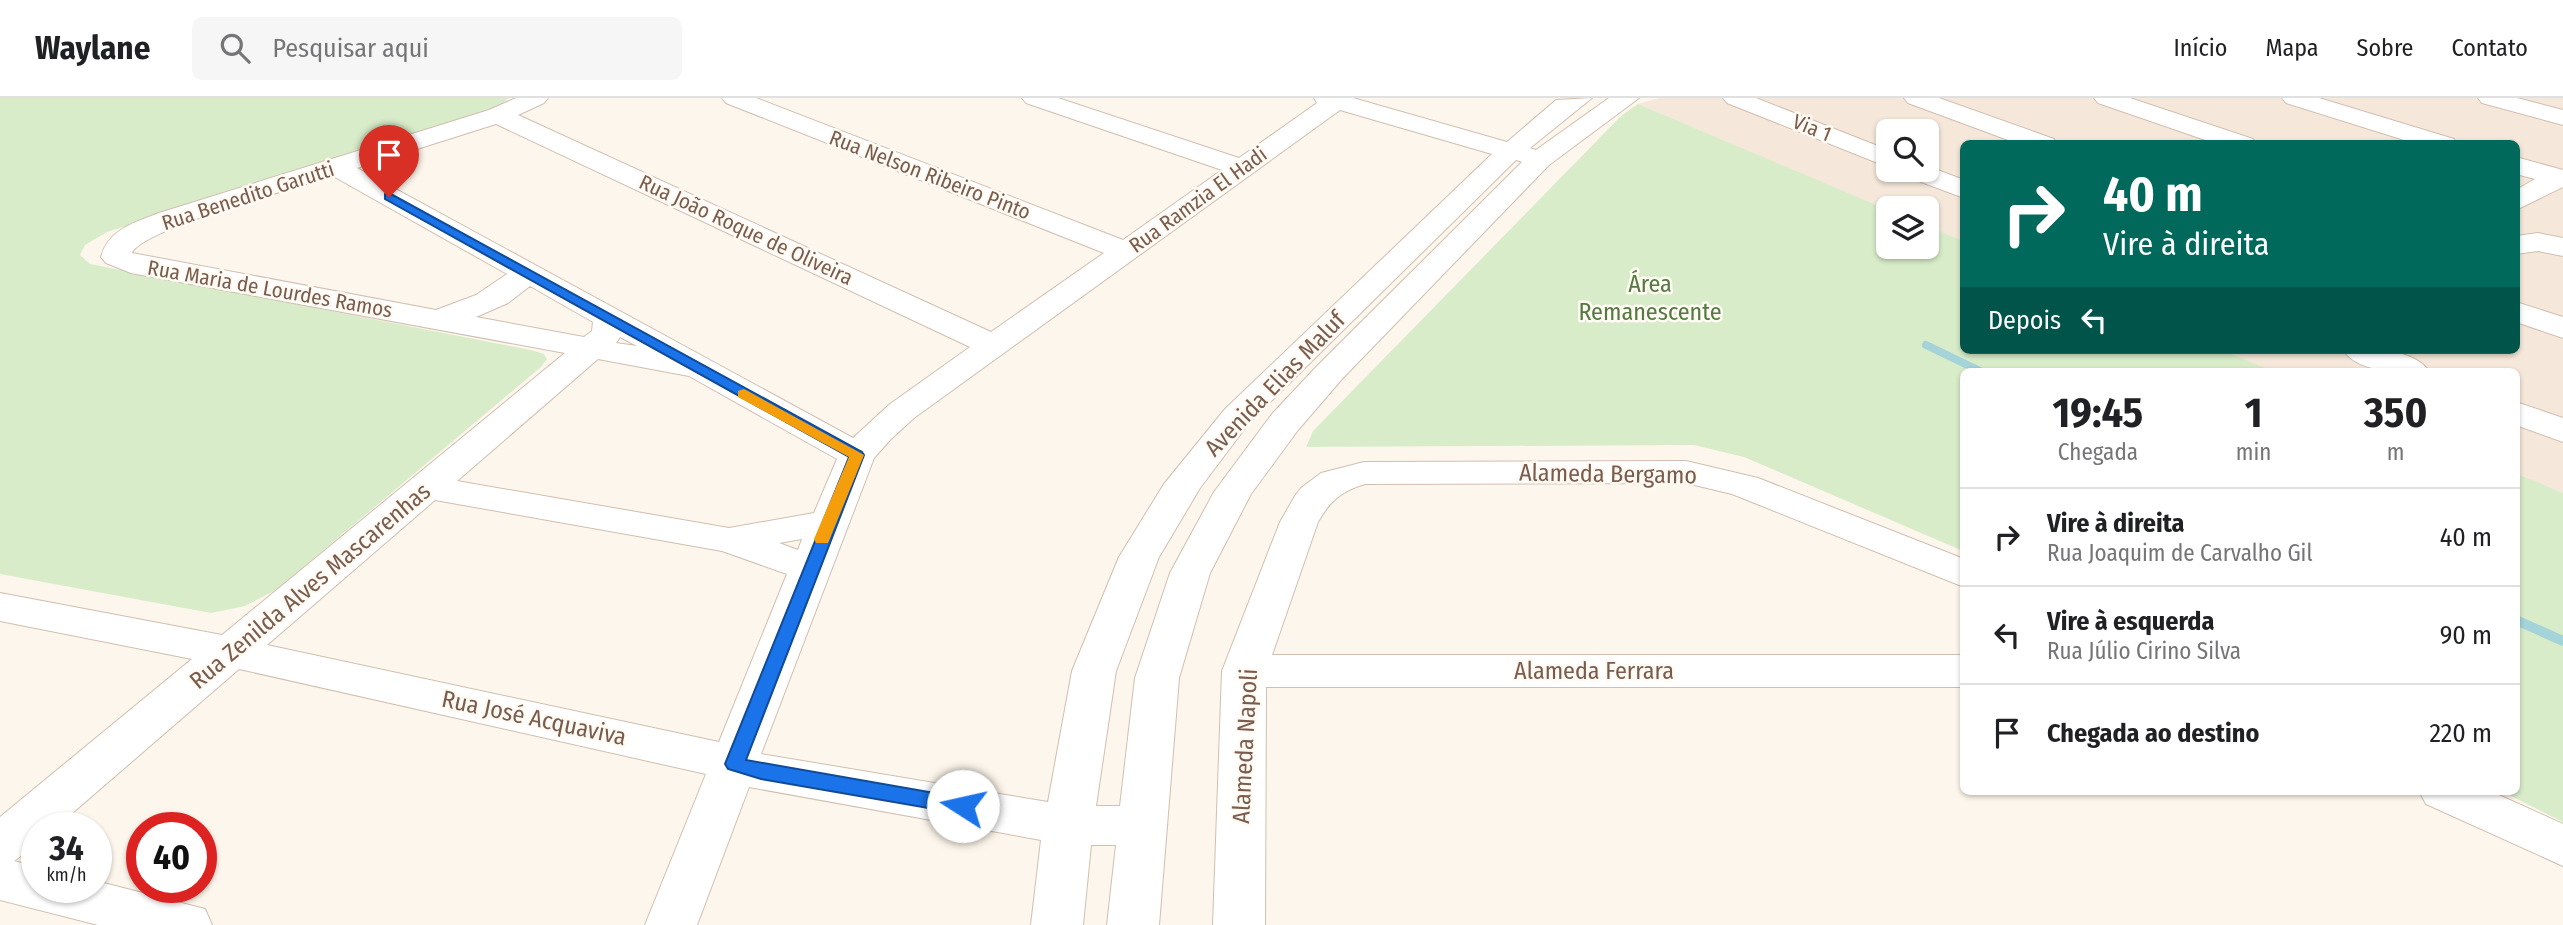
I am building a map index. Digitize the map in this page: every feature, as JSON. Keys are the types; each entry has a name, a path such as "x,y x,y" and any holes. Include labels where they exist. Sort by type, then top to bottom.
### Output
{"street":[{"name":"Rua Benedito Garutti","path":"121,244 144,229 169,219 498,115 536,98"},
{"name":"Rua Nelson Ribeiro Pinto","path":"734,98 1126,251"},
{"path":"1034,98 1242,168"},
{"name":"Avenida Elias Maluf","path":"1133,925 1157,678 1190,573 1233,492 1285,422 1525,155 1564,106 1580,98"},
{"name":"Avenida Elias Maluf","path":"1057,925 1068,824 1094,671 1139,557 1183,484 1237,416 1525,155 1628,98"},
{"name":"Via 1","path":"1735,98 1876,154"},
{"path":"1916,98 2034,140"},
{"path":"2106,98 2232,140"},
{"path":"2294,98 2432,140"},
{"path":"2490,98 2563,118"},
{"name":"Rua Ramzia El Hadi","path":"671,925 810,568 857,455 878,431 902,411 1056,303 1334,99"},
{"path":"1334,99 1525,155"},
{"path":"1776,114 1808,102"},
{"name":"Rua João Roque de Oliveira","path":"498,115 995,345"},
{"path":"2520,166 2560,178"},
{"path":"336,167 526,273 600,334"},
{"path":"2520,200 2560,178"},
{"path":"1939,180 1960,188"},
{"name":"Rua Maria de Lourdes Ramos","path":"121,244 116,257 131,264 439,319 600,334 695,367 857,455"},
{"name":"Rua Maria de Lourdes Ramos","path":"439,319 492,301 503,295 526,273"},
{"path":"2520,312 2563,328"},
{"name":"Rua Zenilda Alves Mascarenhas","path":"0,846 428,488 600,334"},
{"path":"2371,354 2405,368"},
{"path":"2520,414 2563,431"},
{"name":"Alameda Bergamo","path":"1314,496 1334,481 1364,473 1686,472 1745,486 1954,575"},
{"path":"428,488 729,540 810,568"},
{"name":"Alameda Napoli","path":"1239,925 1244,671 1299,522 1314,496"},
{"path":"729,540 829,522"},
{"name":"Rua José Acquaviva","path":"0,607 231,652 761,772 1068,824"},
{"name":"Alameda Ferrara","path":"1244,671 1957,667"},
{"path":"2459,799 2563,846"},
{"path":"2459,799 2529,844 2563,875"},
{"path":"1068,824 1142,826"},
{"path":"0,879 186,925"}],"shaded area":[{"path":"1659,98 2563,98 2563,497 2520,479 2520,368 2255,368 2222,354 2520,354 2520,140 1960,140 1960,242 1939,233 1939,196 1876,196 1876,206 1638,104"}],"green space":[{"path":"0,98 509,98 500,105 464,118 107,232 85,245 80,255 90,264 531,350 544,354 547,359 541,367 276,590 245,606 211,613 0,574"},
{"name":"Área Remanescente","path":"1638,104 1876,205 1876,259 1939,259 1939,231 1960,240 1960,354 2232,354 2265,368 1960,368 1960,550 1744,457 1694,445 1306,447 1313,431 1621,116"},
{"path":"2520,475 2563,493 2563,822 2509,795 2520,795"}],"waterway":[{"path":"1926,345 1974,368"},
{"path":"2520,622 2563,641"}],"slow traffic":[{"path":"744,394 857,455 822,539"}],"route":[{"path":"389,197 857,455 810,568 735,764 761,772 963,806"}]}
